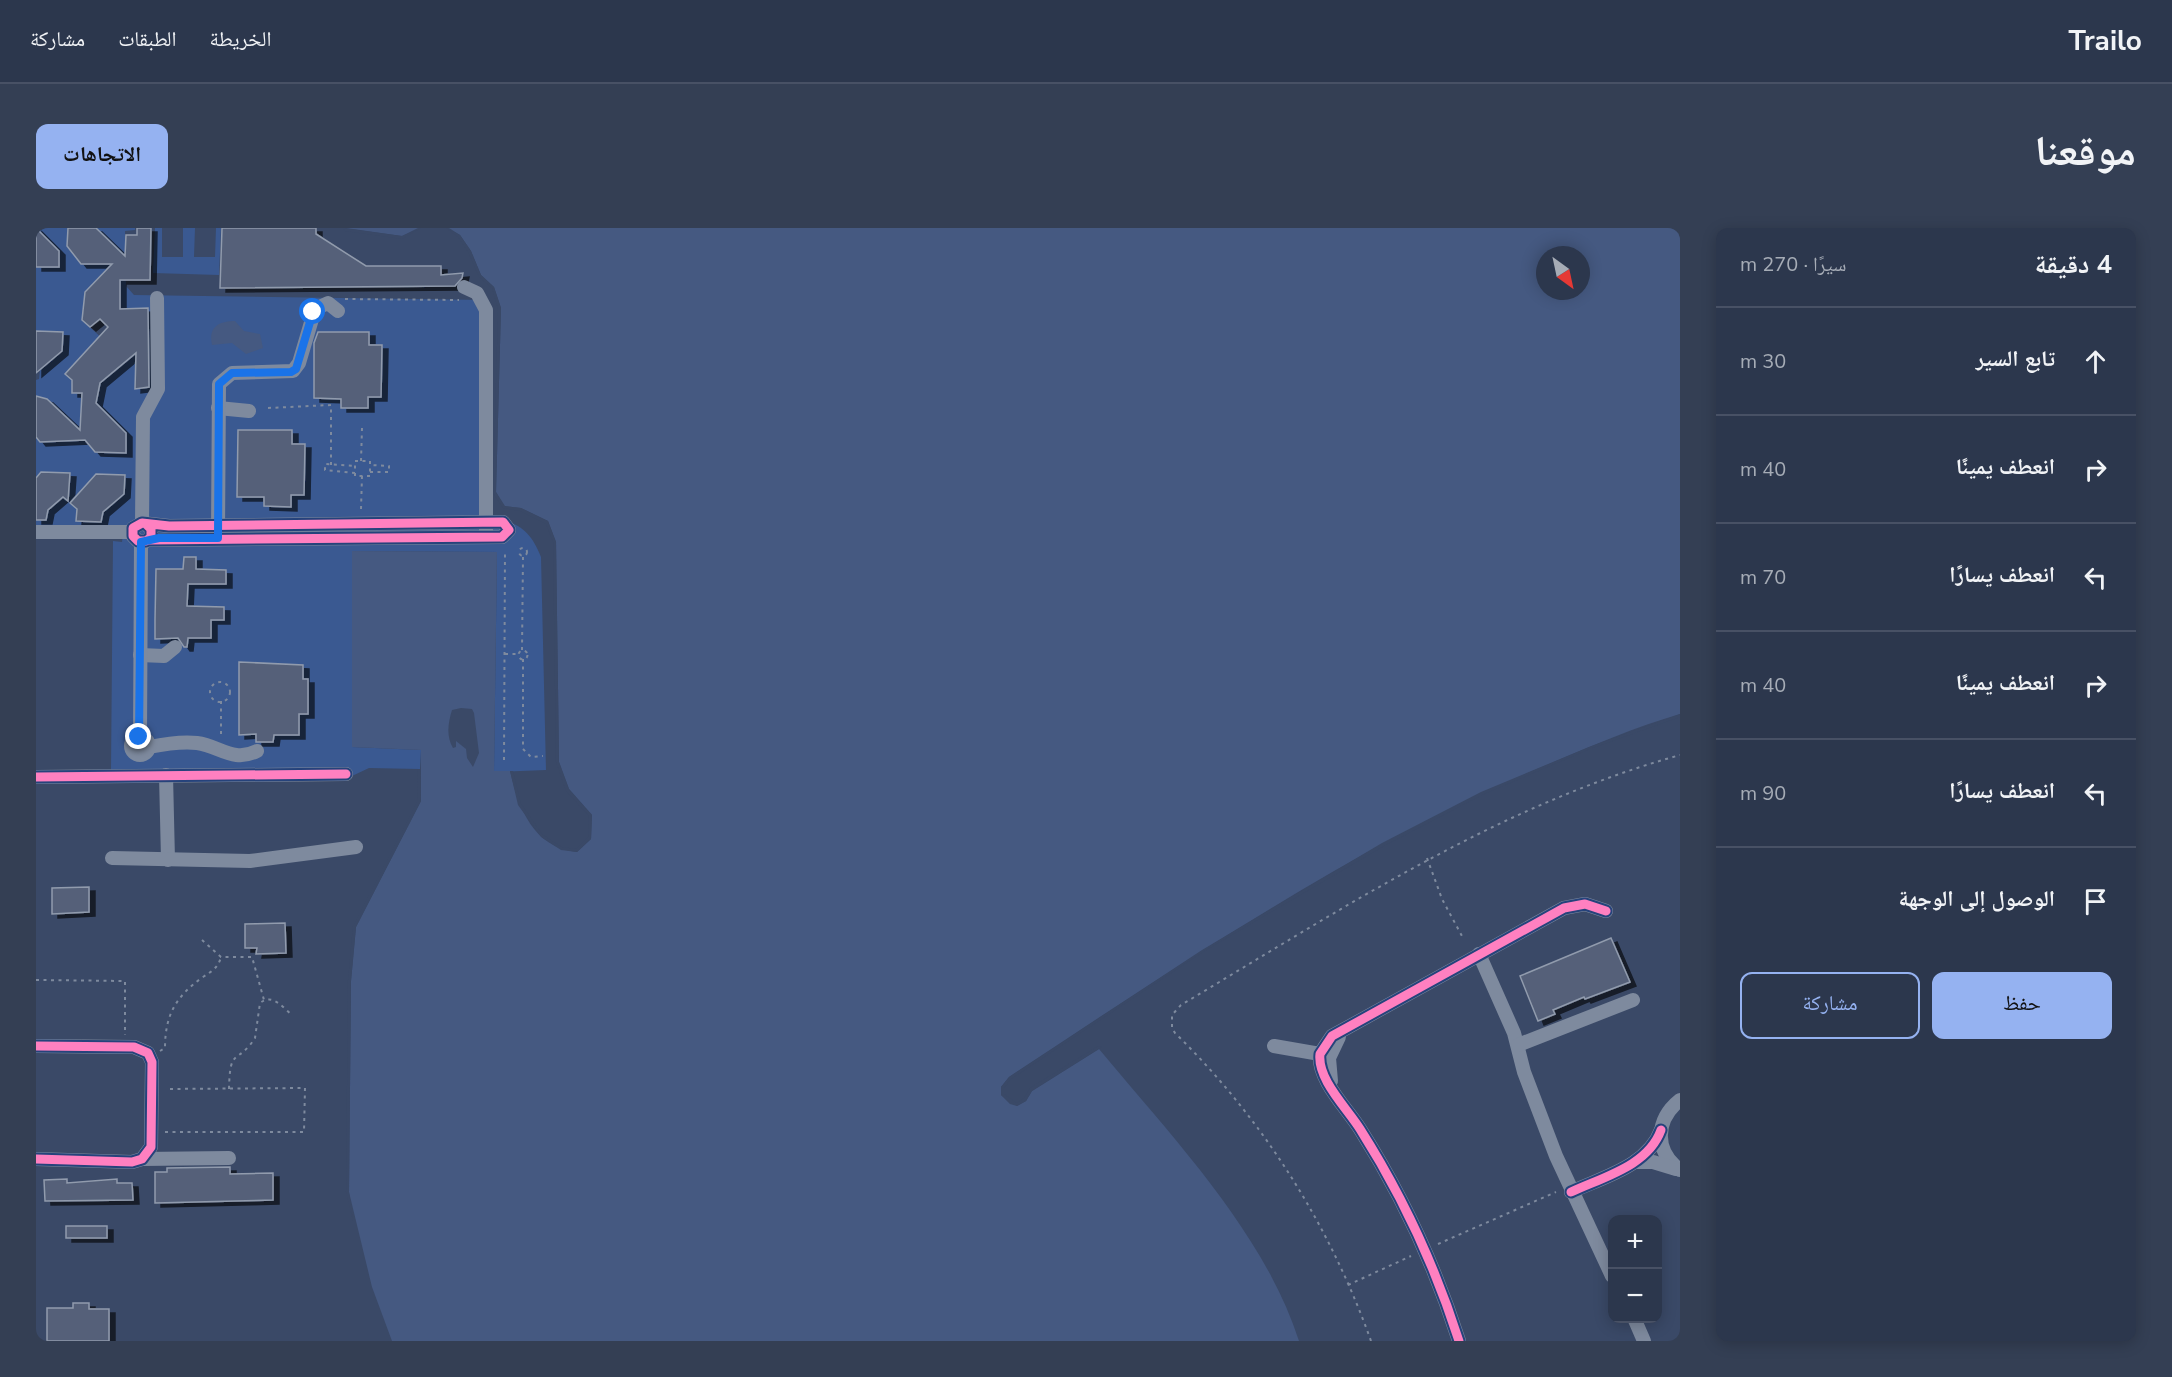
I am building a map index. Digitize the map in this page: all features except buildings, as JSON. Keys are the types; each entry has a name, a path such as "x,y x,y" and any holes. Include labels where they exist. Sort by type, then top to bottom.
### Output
{"street":[{"path":"464,287 477,293 486,310 486,530"},
{"path":"157,298 158,389 143,417 140,655 144,742 192,743 235,757 256,751"},
{"path":"218,532 219,384 232,373 291,372 296,369 313,312 321,304 335,308"},
{"path":"218,408 249,411"},
{"path":"36,532 486,530 505,536"},
{"path":"140,655 164,656 175,647"},
{"path":"36,777 346,774"},
{"path":"166,775 168,860"},
{"path":"112,858 272,859 356,847"},
{"path":"1459,1341 1425,1249 1384,1168 1323,1077 1320,1054 1332,1036 1346,1031 1479,954 1571,905 1586,904 1606,911"},
{"path":"1479,954 1518,1046 1528,1083 1570,1189 1609,1269"},
{"path":"1518,1046 1633,1000"},
{"path":"1333,1089 1329,1074 1329,1058 1335,1043 1346,1031"},
{"path":"36,1046 139,1048 150,1057 151,1146 142,1159"},
{"path":"1274,1046 1320,1054"},
{"path":"1570,1189 1635,1162 1648,1152 1664,1118 1680,1100"},
{"path":"1660,1130 1664,1152 1679,1170"},
{"path":"36,1159 132,1162 142,1159 229,1158"},
{"path":"1635,1162 1662,1163 1679,1170"},
{"path":"1636,1323 1644,1341"}],"path":[{"path":"335,308 340,299 459,300 464,287"},
{"path":"268,408 331,405 332,465"},
{"path":"361,461 362,428"},
{"path":"355,466 325,464 325,470 355,473 355,476 370,476 370,461 355,461 355,466 355,473"},
{"path":"370,465 389,466 389,472 370,472"},
{"path":"355,529 362,476"},
{"path":"504,760 505,536"},
{"path":"519,654 522,650 523,556"},
{"path":"522,650 528,654 523,659"},
{"path":"505,654 519,654"},
{"path":"519,654 523,659 523,749 531,757 543,756"},
{"path":"218,682 225,683 230,690 228,698 221,701 213,699 210,692 218,682"},
{"path":"221,701 222,752"},
{"path":"1371,1341 1329,1245 1284,1167 1231,1093 1176,1033 1171,1021 1176,1009 1427,858 1561,796 1680,755"},
{"path":"1427,858 1442,899 1463,938"},
{"path":"202,940 221,957 252,957 264,1000"},
{"path":"150,1057 165,1048 166,1022 177,999 190,986 218,967 221,957"},
{"path":"36,980 125,981 126,1047"},
{"path":"229,1089 231,1060 255,1038 258,1006 264,1000 274,999 292,1015"},
{"path":"151,1089 305,1088 304,1132 151,1132"},
{"path":"1348,1285 1425,1249 1570,1189"}],"shaded area":[{"path":"36,228 68,228 67,246 81,263 113,264 113,244 96,228 135,228 135,230 125,231 126,286 134,295 482,300 484,515 512,523 526,532 541,557 546,770 494,772 497,552 352,551 352,747 421,750 420,769 369,768 352,776 351,769 111,770 113,541 122,542 124,526 36,529 36,520 69,492 70,474 41,472 36,478 36,437 40,442 73,424 47,399 36,396 36,380 39,379 40,370 62,352 63,332 36,331 36,267 59,266 59,251","holes":["105,271 120,294 121,327 105,341 82,320 85,292","82,400 93,400 126,433 126,452 95,452 79,434","96,474 125,475 124,494 103,512 77,521 77,509 70,503"]},
{"path":"155,228 162,228 162,257 183,257 183,228 195,228 194,257 215,257 216,228 221,228 219,275 153,273"},
{"path":"346,228 418,228 402,236"},
{"path":"449,228 1680,228 1680,714 1597,744 1478,796 1339,868 1140,991 1009,1077 1001,1087 1001,1095 1017,1106 1026,1101 1032,1091 1099,1049 1185,1151 1239,1224 1263,1262 1283,1301 1299,1341 392,1341 372,1287 349,1192 351,981 356,927 421,801 421,750 352,747 352,551 497,552 494,771 510,771 518,799 530,824 549,843 577,852 591,839 592,815 569,789 559,762 556,542 548,521 521,508 504,506 496,492 501,308 494,287 481,275 471,251 460,235","holes":["472,709 479,753 473,767 467,758 466,749 456,741 456,747 453,748 449,739 452,710"]},
{"path":"235,321 244,331 260,334 263,348 246,354 232,343 212,345 213,329 224,322"}],"pier":[{"path":"343,228 402,236 421,228 402,239 345,231"},
{"path":"446,228 460,235 471,251 481,275 494,287 501,308 496,492 505,506 521,508 548,521 556,542 559,762 569,789 592,815 591,839 577,852 561,850 541,837 518,805 510,771 513,771 521,804 543,835 562,847 576,849 588,837 589,816 566,791 556,762 553,542 546,524 520,511 503,508 493,493 498,309 492,288 479,277 468,252 458,237"},
{"path":"1680,714 1680,717 1590,749 1482,795 1384,846 1203,952 1011,1079 1004,1088 1004,1094 1017,1103 1024,1098 1030,1088 1098,1046 1102,1047 1032,1091 1026,1101 1017,1106 1010,1104 1001,1095 1001,1087 1009,1077 1202,950 1382,843 1481,792 1589,747"},
{"path":"417,769 420,769 421,801 356,927 351,981 349,1192 353,1221 346,1192 348,980 353,926 418,800"}],"cycle path":[{"path":"146,524 151,529 151,537 146,541 138,541 133,536 133,528 142,523 169,526 503,522 509,530 502,537 148,540"},
{"path":"36,777 346,774"},
{"path":"1459,1341 1428,1258 1403,1205 1360,1129 1328,1083 1320,1063 1320,1054 1332,1036 1564,908 1585,904 1606,911"},
{"path":"36,1046 134,1047 148,1053 152,1062 151,1147 142,1159 132,1162 36,1159"},
{"path":"1571,1192 1623,1169 1635,1161 1646,1153 1661,1130"}],"route":[{"path":"139,737 141,542 159,538 218,538 219,384 222,379 232,373 291,372 296,369 313,312"}]}
